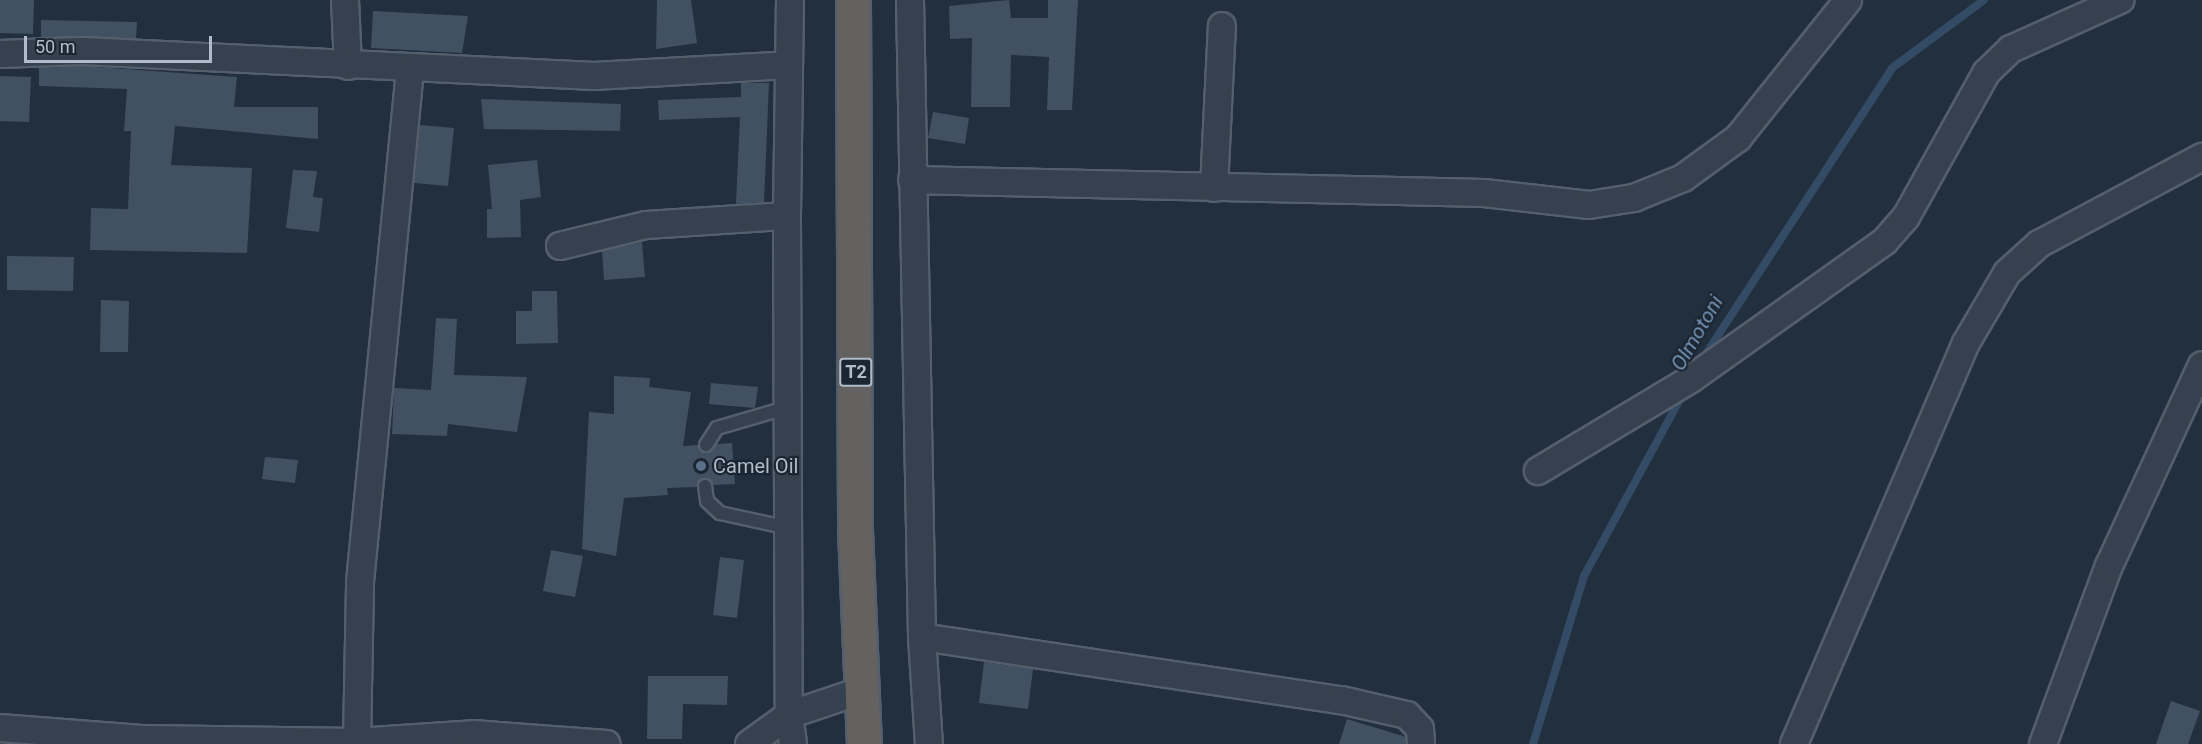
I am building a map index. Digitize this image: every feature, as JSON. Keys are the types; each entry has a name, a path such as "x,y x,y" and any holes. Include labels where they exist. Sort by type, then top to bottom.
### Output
{"highway":[{"name":"T2","path":"853,0 860,691 864,744"}],"street":[{"path":"345,0 348,66"},
{"path":"790,0 787,216 789,715 793,744"},
{"path":"910,0 922,637 929,744"},
{"path":"912,180 1484,194 1588,205 1634,198 1683,178 1738,138 1848,0"},
{"path":"1538,471 1691,379 1885,240 1906,217 1986,73 2011,49 2120,0"},
{"path":"1214,188 1222,26"},
{"path":"0,54 82,51 410,70 594,76 789,65"},
{"path":"357,742 360,582 410,70"},
{"path":"1794,744 1966,343 2007,273 2039,244 2202,158"},
{"path":"560,246 646,225 787,216"},
{"path":"2043,744 2109,566 2202,365"},
{"path":"922,637 1341,699 1407,715 1420,729 1421,744"},
{"path":"749,744 789,715 860,691"},
{"path":"0,728 142,739 357,742 473,734 607,744"}],"lane":[{"path":"706,445 717,428 789,407"},
{"path":"705,486 707,501 720,513 790,528"}],"building":[{"path":"0,0 34,0 33,34 0,33"},
{"path":"657,0 691,0 697,43 656,49"},
{"path":"1009,0 1011,18 1048,18 1048,0 1078,0 1072,110 1047,110 1049,57 1011,55 1010,107 971,107 972,38 950,39 949,6"},
{"path":"373,11 468,16 462,53 371,48"},
{"path":"41,20 137,22 136,39 41,38"},
{"path":"82,66 237,77 234,107 318,107 318,139 175,126 171,165 252,168 247,253 90,250 91,208 128,209 131,131 124,131 127,89 39,86 39,68"},
{"path":"0,76 31,77 29,122 0,121"},
{"path":"741,83 769,83 764,202 736,204 740,117 659,120 658,100 741,97"},
{"path":"481,99 621,104 620,131 484,129"},
{"path":"933,112 969,118 965,144 928,138"},
{"path":"420,125 454,128 448,186 414,183"},
{"path":"537,160 541,197 520,200 521,237 487,238 487,209 492,209 488,165"},
{"path":"293,170 317,171 313,197 323,198 319,232 286,228"},
{"path":"642,242 645,277 604,280 602,251"},
{"path":"7,256 74,257 73,291 7,290"},
{"path":"532,291 557,291 558,343 516,344 516,311 532,311"},
{"path":"101,300 129,301 128,352 100,352"},
{"path":"436,318 457,319 454,375 527,377 517,432 448,424 447,436 392,434 394,388 431,390"},
{"path":"614,376 650,378 649,387 691,392 683,446 698,445 706,453 717,444 732,443 735,484 713,485 704,478 697,487 667,488 668,495 624,498 616,556 582,549 589,412 614,414"},
{"path":"711,383 758,387 755,408 709,404"},
{"path":"265,457 298,460 295,483 262,479"},
{"path":"551,550 583,556 575,597 543,591"},
{"path":"720,557 744,560 737,618 713,615"},
{"path":"984,662 1033,669 1028,709 979,703"},
{"path":"648,676 728,676 727,705 683,704 682,739 647,739"},
{"path":"2171,701 2200,711 2188,744 2156,744"},
{"path":"1347,719 1406,737 1406,744 1339,744"}],"waterway":[{"name":"Olmotoni","path":"1702,360 1892,68 1984,0"},
{"name":"Olmotoni","path":"1533,744 1584,576 1683,394"}],"place":[{"name":"Camel Oil","path":"701,466"}]}
